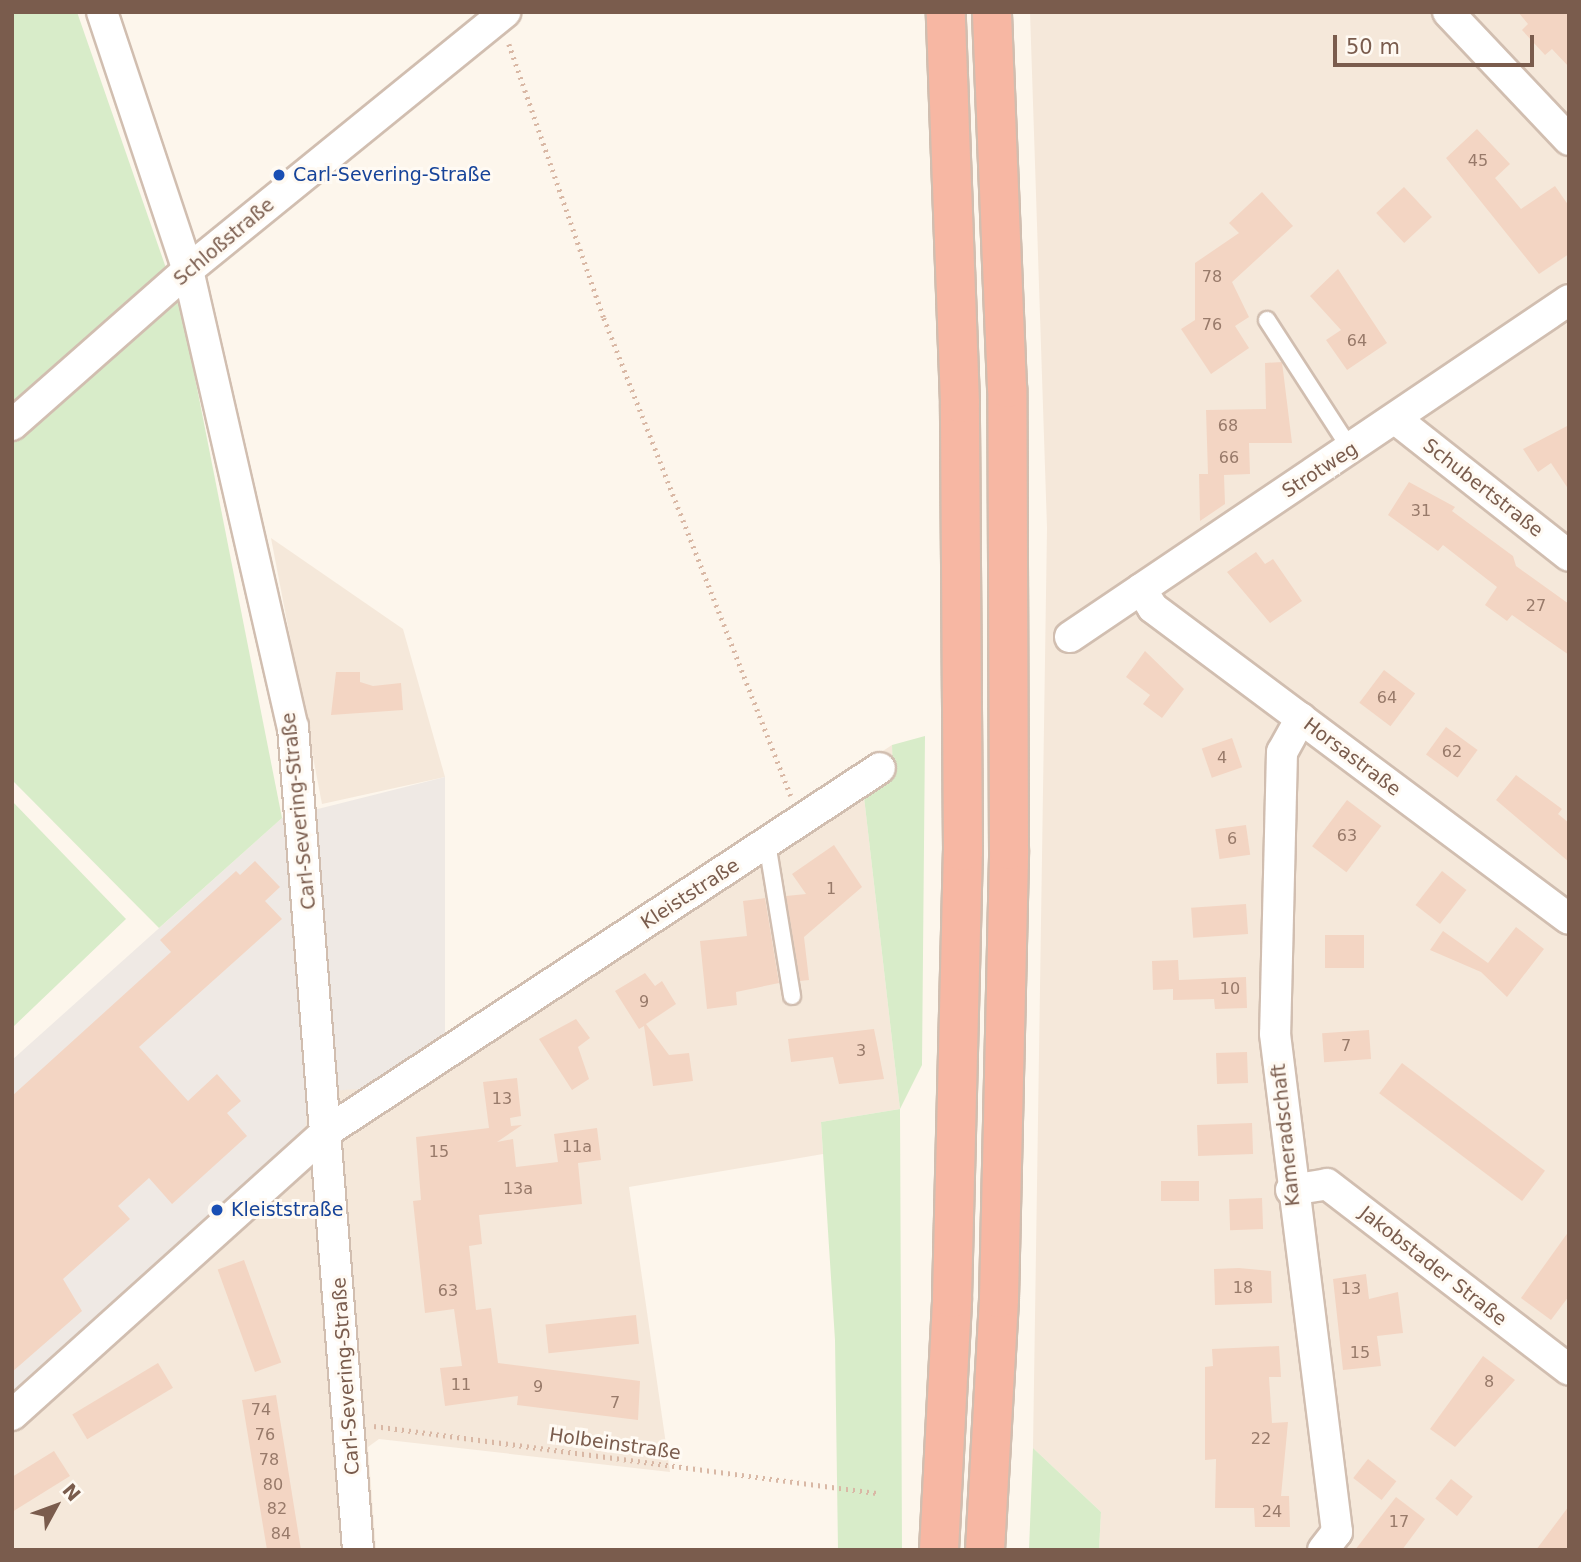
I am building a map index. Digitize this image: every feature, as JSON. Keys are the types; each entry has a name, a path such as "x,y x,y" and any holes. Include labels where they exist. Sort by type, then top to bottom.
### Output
{"highway":[{"path":"939,1550 953,1298 963,851 960,403 946,12"},
{"path":"985,1550 999,1298 1009,850 1007,388 992,12"}],"street":[{"name":"Carl-Severing-Straße","path":"102,12 188,270 293,727 329,1130 358,1550"},
{"path":"1448,12 1569,140"},
{"name":"Schloßstraße","path":"12,425 188,270 503,15"},
{"name":"Strotweg","path":"1070,637 1397,420 1569,300"},
{"name":"Schubertstraße","path":"1397,420 1569,556"},
{"name":"Horsastraße","path":"1141,589 1153,608 1569,919"},
{"name":"Kameradschaft","path":"1301,718 1282,752 1275,1034 1291,1189 1337,1532 1323,1550"},
{"name":"Kleiststraße","path":"12,1415 329,1130 880,768"},
{"name":"Jakobstader Straße","path":"1291,1189 1327,1184 1569,1370"}],"lane":[{"path":"1267,320 1351,450"},
{"path":"767,843 792,996"}],"path":[{"path":"503,15 604,318 801,821"},
{"name":"Holbeinstraße","path":"349,1423 877,1493"}],"shaded area":[{"path":"1030,12 1569,12 1569,1550 1099,1550 1101,1512 1033,1448 1047,528"},
{"path":"271,538 403,629 445,777 322,804"},
{"path":"892,745 893,776 864,797 900,1109 821,1122 823,1154 629,1187 670,1472 379,1439 368,1447 376,1550 12,1550 12,1397 306,1125 306,1092 445,1037"},
{"path":"445,777 445,1037 361,1089 306,1092 306,1125 294,1140 12,1397 12,1060 282,818"}],"green space":[{"path":"12,12 77,12 183,317 282,818 159,928 12,780"},
{"path":"925,736 922,1065 900,1109 864,797 893,775 892,745"},
{"path":"12,801 126,919 12,1028"},
{"path":"900,1109 902,1550 838,1550 835,1340 821,1122"},
{"path":"1033,1448 1101,1512 1099,1550 1029,1550"}],"building":[{"path":"1518,12 1569,12 1569,67 1552,49 1545,55 1522,30 1528,24"},
{"path":"1477,129 1510,164 1495,178 1521,209 1555,186 1569,206 1569,254 1539,274 1446,158"},
{"path":"1404,187 1432,217 1404,243 1376,213"},
{"path":"1262,192 1293,226 1232,282 1249,317 1235,326 1249,348 1211,374 1181,329 1195,320 1195,263 1239,233 1229,223"},
{"path":"1338,269 1387,343 1347,370 1326,340 1341,330 1310,296"},
{"path":"1282,362 1292,443 1249,443 1250,474 1224,475 1225,504 1200,521 1199,474 1208,474 1206,410 1266,409 1265,363"},
{"path":"1569,425 1569,490 1551,463 1538,472 1523,449"},
{"path":"1409,482 1455,507 1452,511 1513,556 1516,566 1569,604 1569,655 1512,615 1507,621 1485,605 1497,587 1443,545 1438,551 1388,515"},
{"path":"1256,552 1265,564 1273,559 1302,601 1270,623 1227,572"},
{"path":"1145,651 1184,689 1162,718 1143,704 1150,695 1126,677"},
{"path":"1384,670 1415,693 1390,726 1359,703"},
{"path":"336,672 360,672 360,682 373,686 401,683 403,710 331,715"},
{"path":"1446,727 1478,750 1458,777 1426,755"},
{"path":"1232,738 1242,767 1212,778 1202,748"},
{"path":"1516,775 1562,809 1558,814 1569,823 1569,862 1496,800"},
{"path":"1347,800 1381,826 1346,872 1312,846"},
{"path":"1246,825 1250,855 1219,859 1215,829"},
{"path":"834,845 862,887 804,937 809,980 800,981 786,896 806,894 792,874"},
{"path":"255,861 280,887 265,901 282,919 139,1047 188,1101 217,1074 241,1101 227,1113 247,1136 172,1204 149,1178 118,1206 130,1219 63,1279 82,1311 12,1372 12,1096 171,952 160,940 236,871 240,875"},
{"path":"1442,871 1466,890 1440,924 1416,905"},
{"path":"765,898 779,983 736,992 737,1005 707,1009 700,941 747,936 743,901"},
{"path":"1246,904 1248,934 1193,938 1191,908"},
{"path":"1516,927 1544,949 1507,997 1481,972 1430,950 1443,931 1488,963"},
{"path":"1325,935 1364,935 1364,968 1325,968"},
{"path":"1178,960 1179,980 1246,977 1247,1008 1215,1009 1214,999 1173,1000 1173,989 1153,990 1152,961"},
{"path":"645,973 655,986 662,981 676,1004 646,1024 669,1055 689,1053 693,1081 653,1086 644,1026 639,1029 615,991"},
{"path":"576,1019 590,1038 578,1047 589,1079 572,1090 539,1039"},
{"path":"874,1029 884,1079 839,1084 833,1057 791,1062 788,1039"},
{"path":"1369,1030 1371,1059 1324,1062 1322,1033"},
{"path":"1247,1052 1248,1083 1217,1084 1216,1053"},
{"path":"1402,1063 1545,1171 1522,1201 1379,1093"},
{"path":"517,1078 521,1116 510,1118 511,1126 522,1125 497,1142 513,1139 516,1167 558,1162 554,1134 597,1128 601,1160 578,1163 582,1204 479,1215 482,1244 469,1246 476,1310 491,1308 498,1363 640,1381 638,1420 517,1405 518,1396 445,1406 440,1368 462,1366 454,1309 425,1313 413,1201 421,1200 416,1137 489,1128 483,1082"},
{"path":"1252,1123 1253,1154 1198,1156 1197,1125"},
{"path":"1161,1181 1199,1181 1199,1201 1161,1201"},
{"path":"1262,1198 1263,1229 1230,1230 1229,1199"},
{"path":"1569,1231 1569,1296 1551,1320 1521,1298"},
{"path":"244,1260 281,1362 255,1372 218,1270"},
{"path":"1214,1269 1271,1271 1272,1303 1215,1305"},
{"path":"1366,1274 1369,1299 1398,1292 1403,1333 1377,1336 1381,1366 1343,1370 1333,1279"},
{"path":"636,1315 639,1344 549,1353 545,1325"},
{"path":"1279,1346 1281,1377 1269,1377 1272,1423 1288,1422 1281,1496 1289,1496 1290,1527 1255,1527 1254,1508 1215,1508 1216,1459 1205,1460 1205,1367 1213,1366 1212,1349"},
{"path":"1483,1356 1515,1380 1455,1447 1430,1429"},
{"path":"158,1363 173,1388 87,1439 72,1415"},
{"path":"276,1395 301,1550 267,1550 242,1400"},
{"path":"54,1451 70,1476 12,1512 12,1477"},
{"path":"1368,1459 1396,1481 1382,1500 1353,1478"},
{"path":"1451,1479 1473,1497 1457,1516 1435,1498"},
{"path":"1396,1497 1425,1519 1402,1550 1355,1550"},
{"path":"1569,1506 1569,1550 1536,1550"}],"place":[{"name":"Carl-Severing-Straße","path":"279,175"},
{"name":"Kleiststraße","path":"217,1210"}]}
